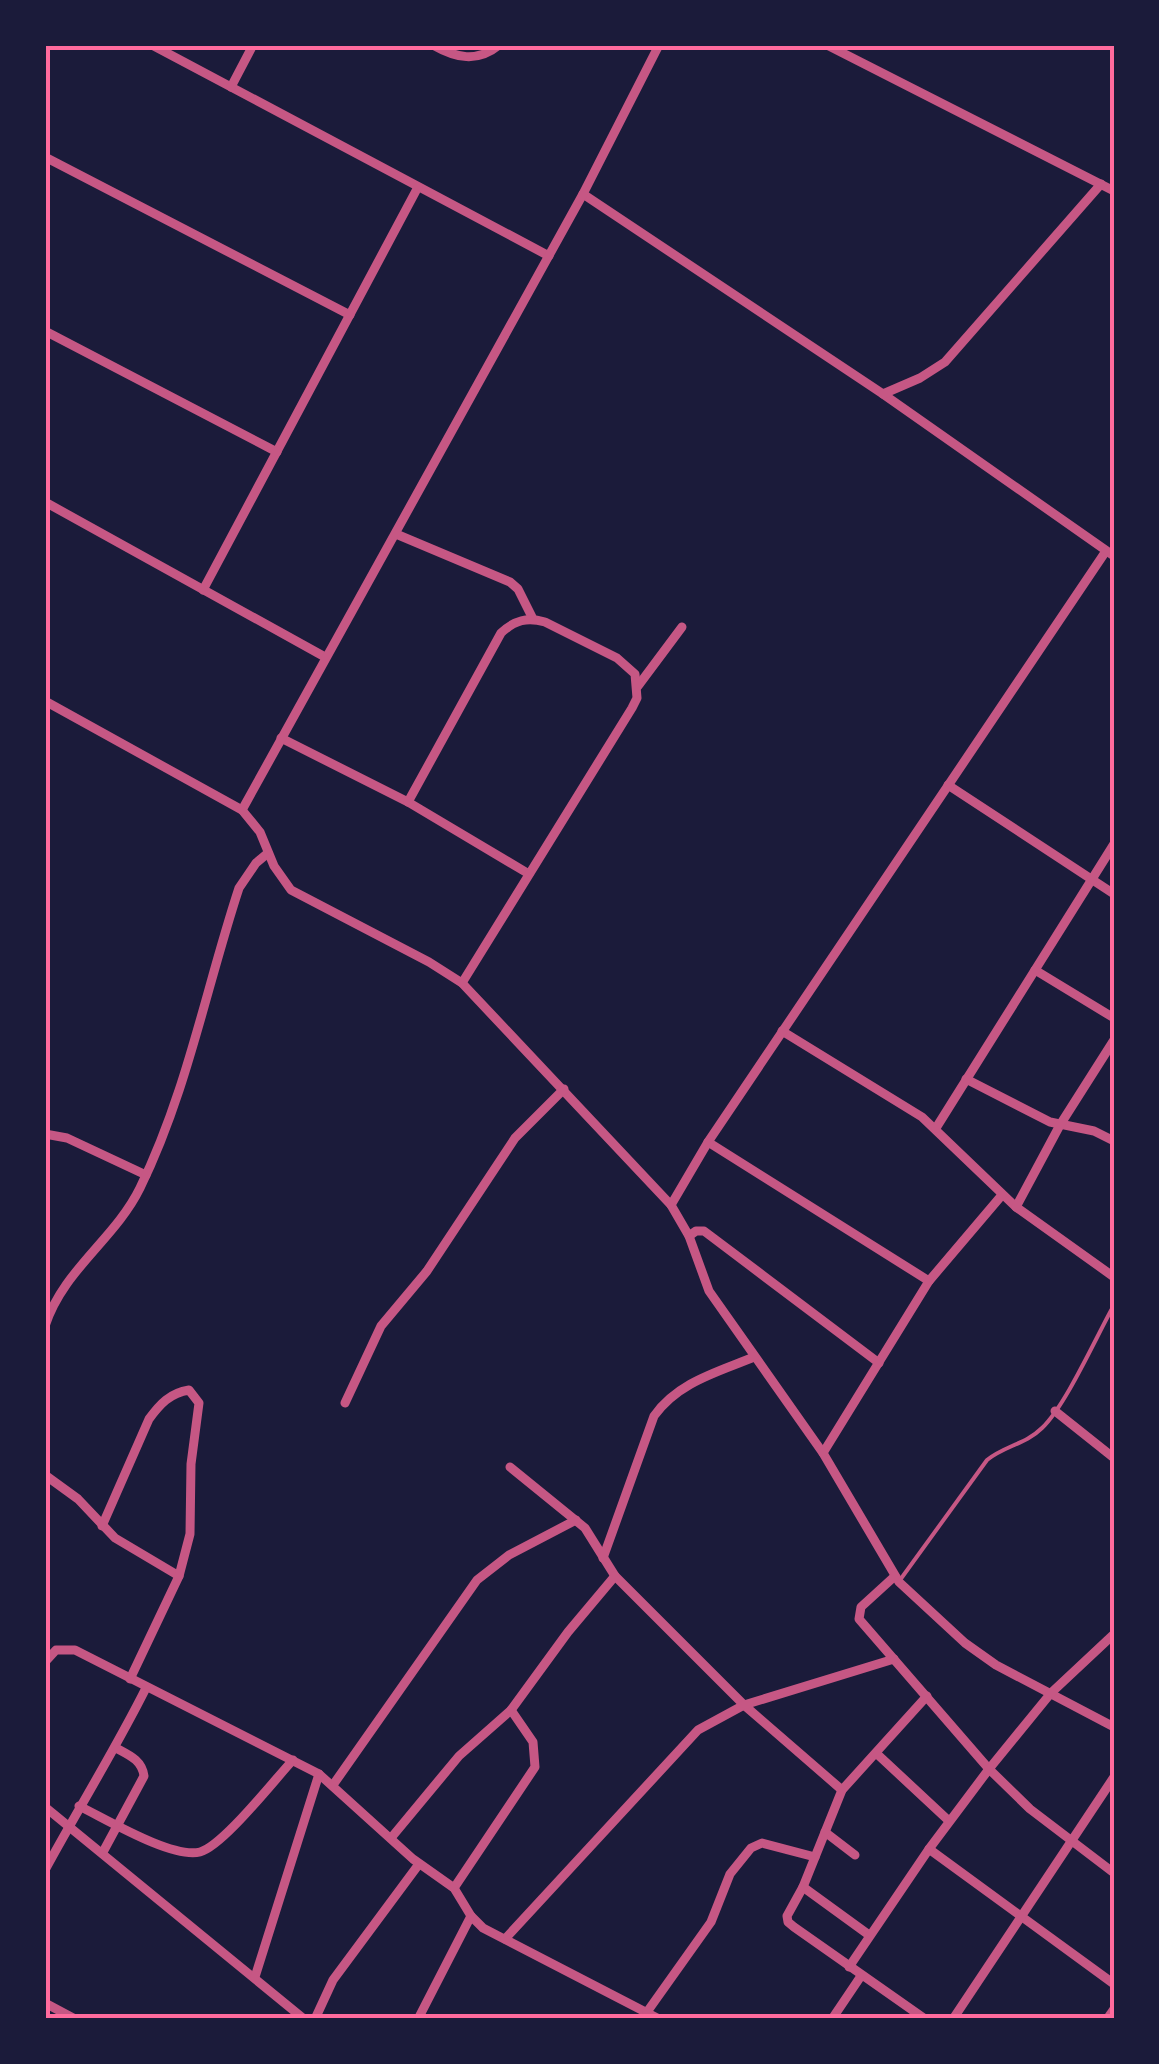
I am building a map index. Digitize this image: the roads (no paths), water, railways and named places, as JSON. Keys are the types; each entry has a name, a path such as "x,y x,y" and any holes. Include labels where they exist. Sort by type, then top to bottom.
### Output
{"street":[{"path":"152,45 548,256"},
{"path":"231,87 253,45"},
{"path":"434,45 460,57 475,58 499,45"},
{"path":"242,810 582,194 659,45"},
{"path":"826,45 1114,191"},
{"path":"45,157 350,315"},
{"path":"883,394 945,362 1101,184"},
{"path":"203,590 418,186"},
{"path":"582,194 883,394 1110,553 948,785 708,1142 671,1205"},
{"path":"45,332 277,452"},
{"path":"45,502 325,657"},
{"path":"396,534 510,582 518,589 533,619 628,664 638,686"},
{"path":"408,802 501,633 510,625 533,619"},
{"path":"462,983 632,708 638,686 682,627"},
{"path":"45,701 242,810 260,832 281,879 302,898 429,962 462,983 671,1205 689,1236 709,1291 823,1453 897,1579 981,1654 1114,1727"},
{"path":"45,718 56,708"},
{"path":"281,738 408,802 529,874"},
{"path":"948,785 1114,894"},
{"path":"936,1128 1114,844"},
{"path":"45,1326 50,1295 129,1206 146,1175 184,1080 239,888 268,852"},
{"path":"1035,970 1114,1018"},
{"path":"782,1032 936,1128 1016,1207 1114,1277"},
{"path":"1016,1207 1060,1125 1114,1040"},
{"path":"966,1079 1060,1125 1094,1131 1114,1141"},
{"path":"345,1403 381,1326 427,1271 516,1138 564,1089"},
{"path":"45,1134 67,1138 146,1175"},
{"path":"708,1142 929,1281"},
{"path":"823,1453 929,1281 1002,1195"},
{"path":"689,1236 696,1230 704,1231 880,1363"},
{"path":"603,1558 654,1416 664,1402 677,1390 754,1357"},
{"path":"102,1526 150,1419 176,1392 189,1390 198,1404 191,1464 190,1534 179,1576 130,1679"},
{"path":"1055,1412 1114,1458"},
{"path":"510,1467 576,1520 615,1576 744,1705 842,1790"},
{"path":"45,1475 78,1499 115,1538 179,1576"},
{"path":"333,1785 477,1580 509,1555 576,1520"},
{"path":"391,1838 459,1756 511,1710 615,1576"},
{"path":"897,1579 862,1607 858,1615 989,1769 1030,1809 1114,1873"},
{"path":"848,1967 989,1769 1050,1693 1114,1634"},
{"path":"45,1662 56,1650 69,1648 319,1774 420,1864 454,1888 471,1916 484,1928 659,2019"},
{"path":"506,1939 698,1730 744,1705 894,1658"},
{"path":"45,1870 146,1688"},
{"path":"926,2019 848,1967 788,1922 787,1916 803,1887 842,1790 927,1696"},
{"path":"454,1888 535,1766 533,1742 511,1710"},
{"path":"103,1852 144,1776 134,1758 116,1748"},
{"path":"876,1753 949,1821"},
{"path":"79,1806 176,1851 200,1852 220,1840 293,1760"},
{"path":"255,1977 319,1774"},
{"path":"953,2019 1114,1777"},
{"path":"45,1807 304,2019"},
{"path":"826,1832 855,1855"},
{"path":"646,2012 711,1922 730,1874 752,1848 762,1843 815,1857"},
{"path":"929,1849 1114,1984"},
{"path":"315,2019 333,1980 420,1864"},
{"path":"803,1887 869,1935"},
{"path":"418,2019 471,1916"},
{"path":"832,2019 862,1976"},
{"path":"45,2004 75,2019"},
{"path":"1107,2019 1114,2009"}],"lane":[{"path":"897,1579 988,1460 1003,1448 1037,1433 1055,1412 1114,1305"}]}
